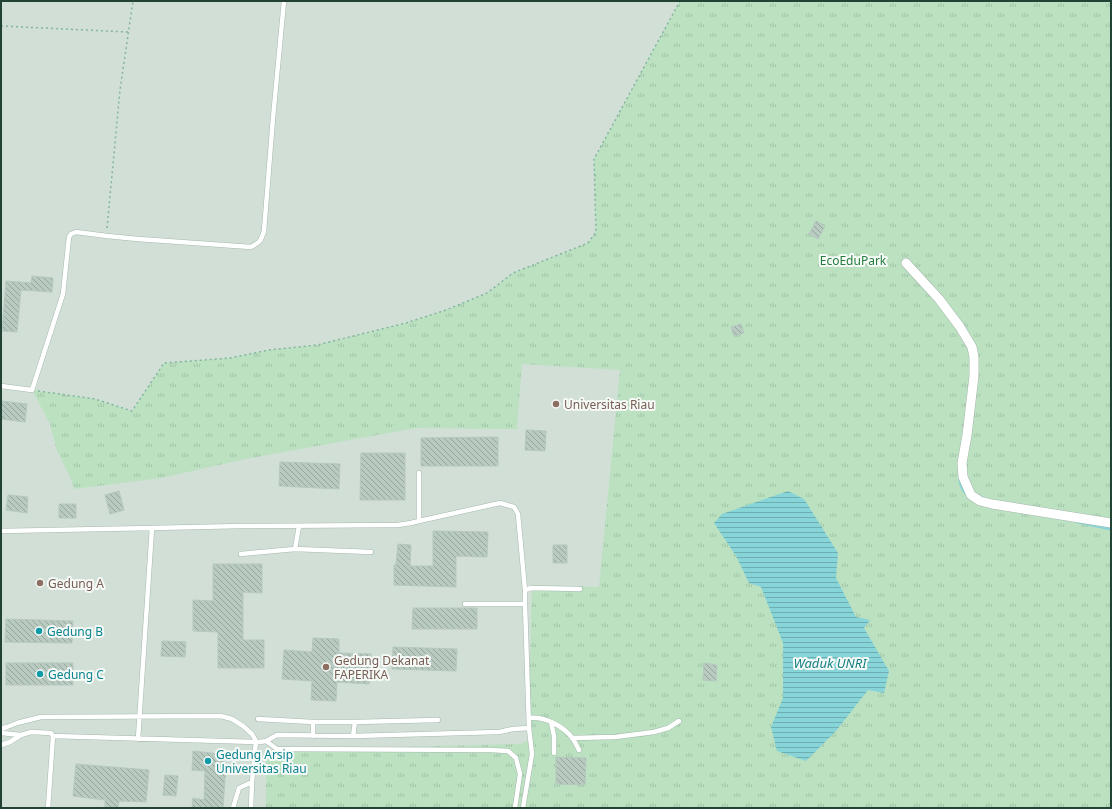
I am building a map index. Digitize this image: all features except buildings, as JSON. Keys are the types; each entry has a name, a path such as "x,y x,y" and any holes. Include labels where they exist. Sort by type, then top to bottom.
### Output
{"street":[{"path":"906,263 939,299 956,321 972,347 974,357 974,376 962,463 963,477 971,495 980,501 992,504 1111,524"}],"lane":[{"path":"1,386 32,390 63,294 68,237 71,234 76,232 107,236 251,246 258,244 261,240 264,231 284,1"},
{"path":"419,473 419,520"},
{"path":"1,537 2,531 242,526 398,525 500,503 514,507 518,514 525,590 529,728 532,754 523,808"},
{"path":"295,549 299,526"},
{"path":"138,739 152,528"},
{"path":"241,554 295,549 371,552"},
{"path":"525,590 531,588 580,590"},
{"path":"465,604 525,604"},
{"path":"1,729 41,717 221,716 232,719 252,734 256,741 251,808"},
{"path":"529,718 537,717 545,719 560,727 572,738 579,750"},
{"path":"258,719 313,722 438,720"},
{"path":"313,722 313,736"},
{"path":"353,736 355,722"},
{"path":"551,722 554,736 554,753"},
{"path":"572,738 615,737 654,732 668,728 679,722"},
{"path":"1,745 10,742 21,735 31,732 51,733 53,736 266,741 277,735 353,736 500,732 529,728"},
{"path":"1,734 21,735"},
{"path":"48,808 53,736"},
{"path":"266,741 277,749 508,751 516,758 520,774 515,808"},
{"path":"233,808 239,788 252,782"}],"path":[{"path":"107,236 120,90 133,1"},
{"path":"32,390 95,399 132,411 164,362 230,358 269,350 316,345 406,323 446,310 487,293 513,273 588,243 596,232 594,160 680,1"},
{"path":"1,26 128,32"}],"shaded area":[{"name":"Universitas Riau","path":"1,1 1111,1 1111,808 1,808"}],"green space":[{"name":"EcoEduPark","path":"680,1 1111,1 1111,808 266,808 266,750 521,744 528,740 532,585 599,587 620,370 522,364 517,429 416,428 246,459 161,478 74,489 70,477 57,451 50,424 32,390 95,399 132,411 164,363 230,358 269,350 317,345 406,323 446,310 487,293 513,273 588,243 596,232 594,159"}],"water":[{"name":"Waduk UNRI","path":"788,491 804,499 838,553 836,578 856,617 870,620 864,628 889,671 884,693 868,690 836,731 806,761 777,751 771,727 783,698 783,643 761,587 749,583 736,556 714,523 722,514"}],"waterway":[{"path":"960,476 962,487 969,496"},
{"path":"1078,522 1111,529"}],"place":[{"name":"Universitas Riau","path":"556,404"},
{"name":"Gedung A","path":"40,583"},
{"name":"Gedung B","path":"39,631"},
{"name":"Gedung Dekanat FAPERIKA","path":"326,667"},
{"name":"Gedung C","path":"40,674"},
{"name":"Gedung Arsip Universitas Riau","path":"208,761"}]}
